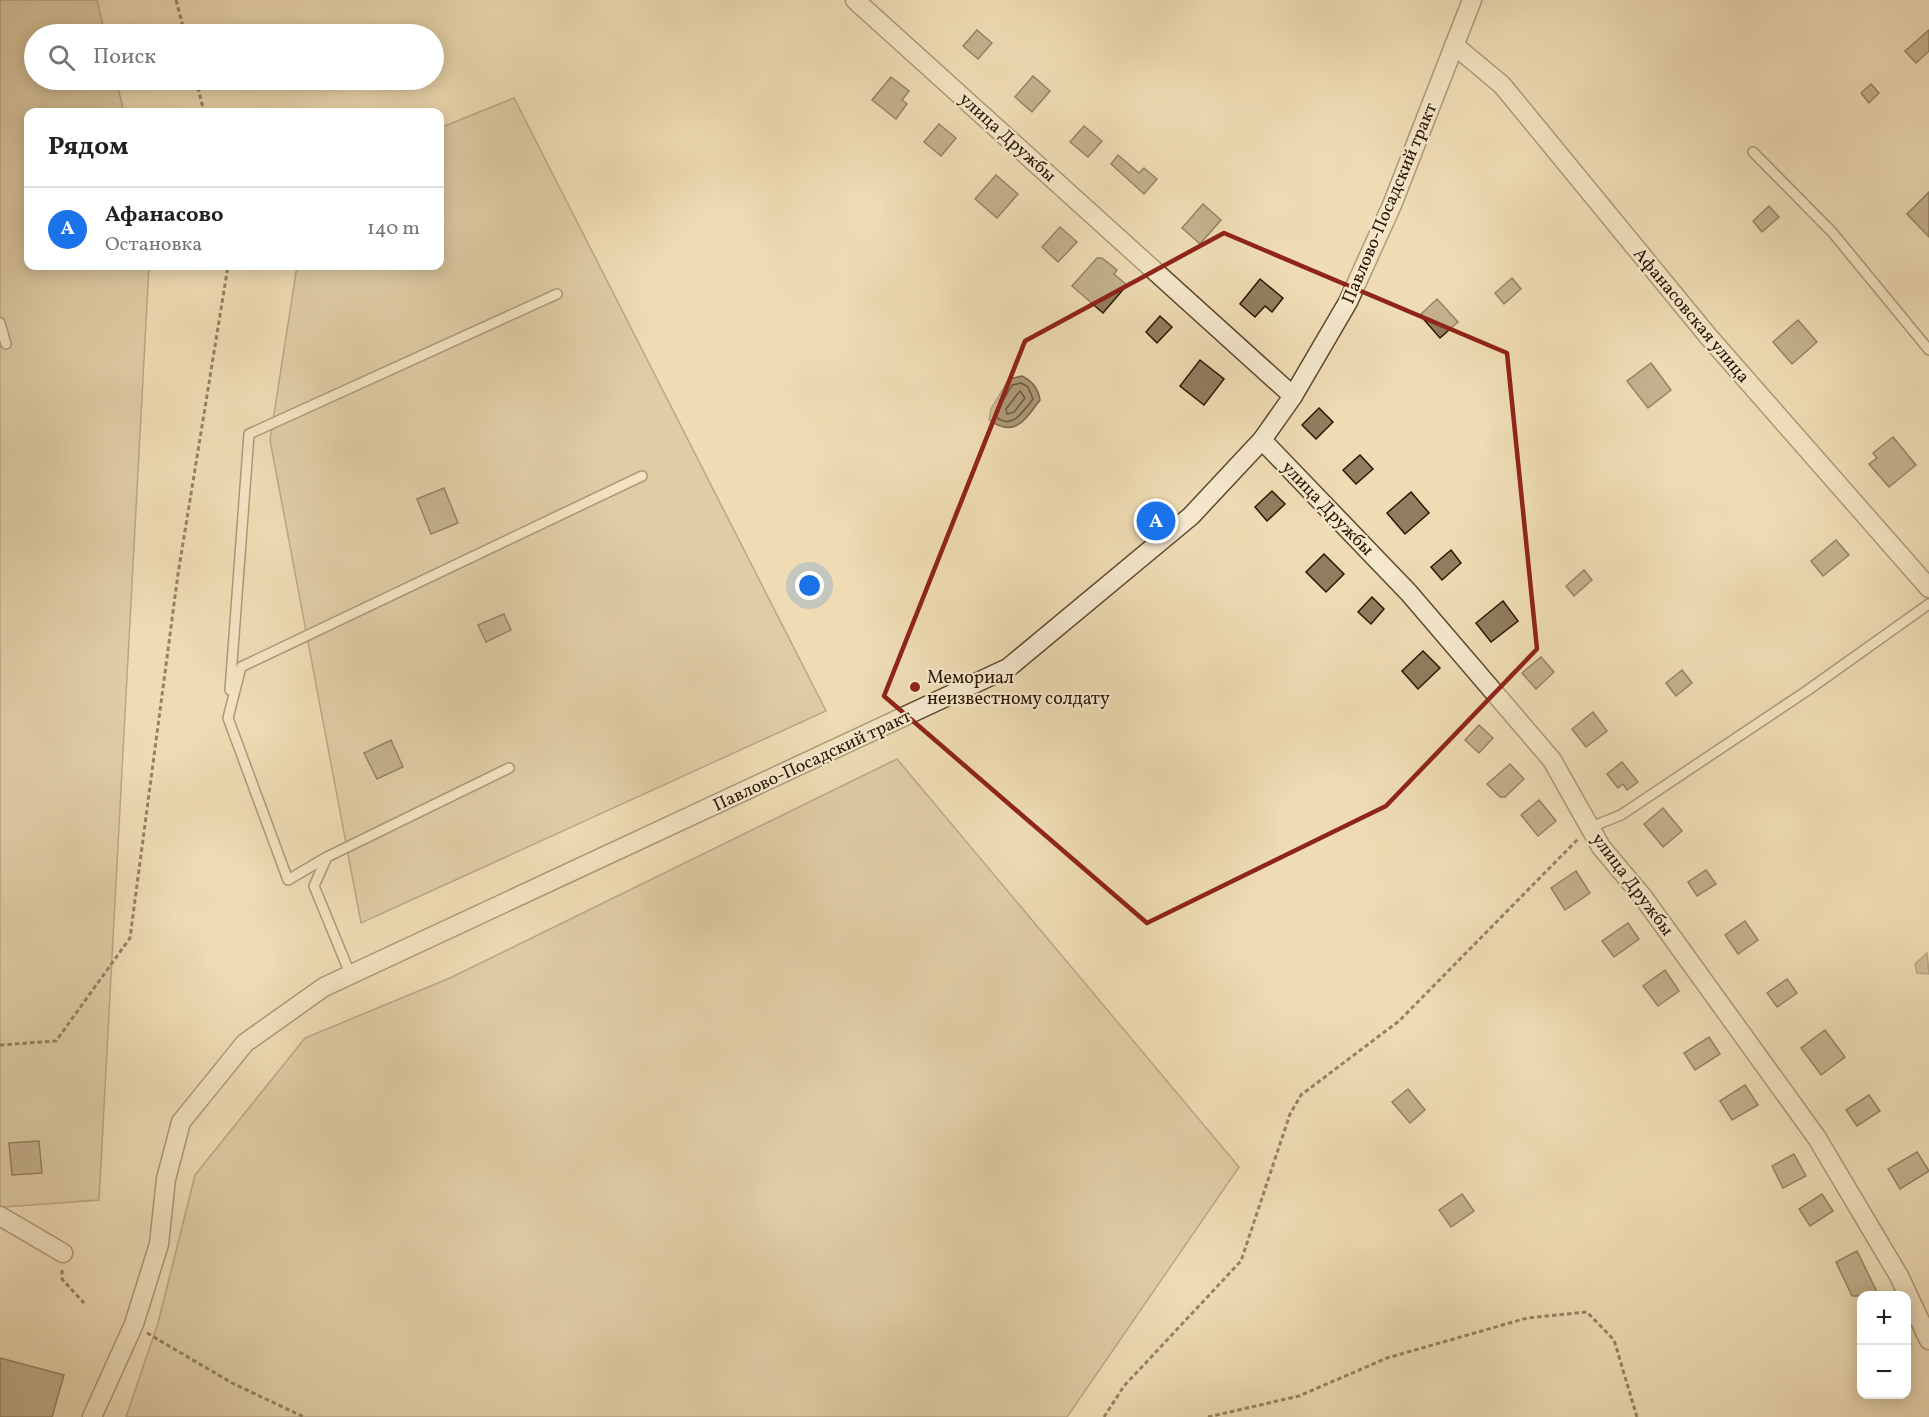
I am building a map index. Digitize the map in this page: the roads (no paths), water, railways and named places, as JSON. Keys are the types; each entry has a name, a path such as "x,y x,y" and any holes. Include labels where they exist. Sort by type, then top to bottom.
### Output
{"street":[{"name":"улица Дружбы","path":"855,0 1293,396"},
{"name":"Павлово-Посадский тракт","path":"92,1417 134,1324 159,1244 166,1179 181,1122 245,1043 324,987 1008,668 1191,516 1262,440 1293,396 1348,302 1392,205 1472,0"},
{"name":"Афанасовская улица","path":"1454,45 1502,86 1708,336 1929,588"},
{"name":"улица Дружбы","path":"1262,440 1409,593 1563,776 1601,847 1643,897 1817,1138 1899,1276 1929,1340"},
{"path":"0,1216 63,1253"}],"lane":[{"path":"1753,152 1832,232 1929,350"},
{"path":"509,768 327,857 288,879 228,718 249,434 557,294"},
{"path":"0,323 6,344"},
{"path":"228,718 241,667 642,476"},
{"path":"1591,827 1622,815 1808,690 1929,604"},
{"path":"327,857 314,886 351,976"}],"water":[{"path":"1022,376 1032,383 1038,392 1040,400 1034,408 1024,420 1012,427 998,425 989,420 991,409 1009,379"},
{"path":"1927,953 1929,974 1917,973 1915,964"}],"place":[{"name":"Афанасово","path":"1156,521"},
{"name":"Мемориал неизвестному солдату","path":"915,687"}]}
